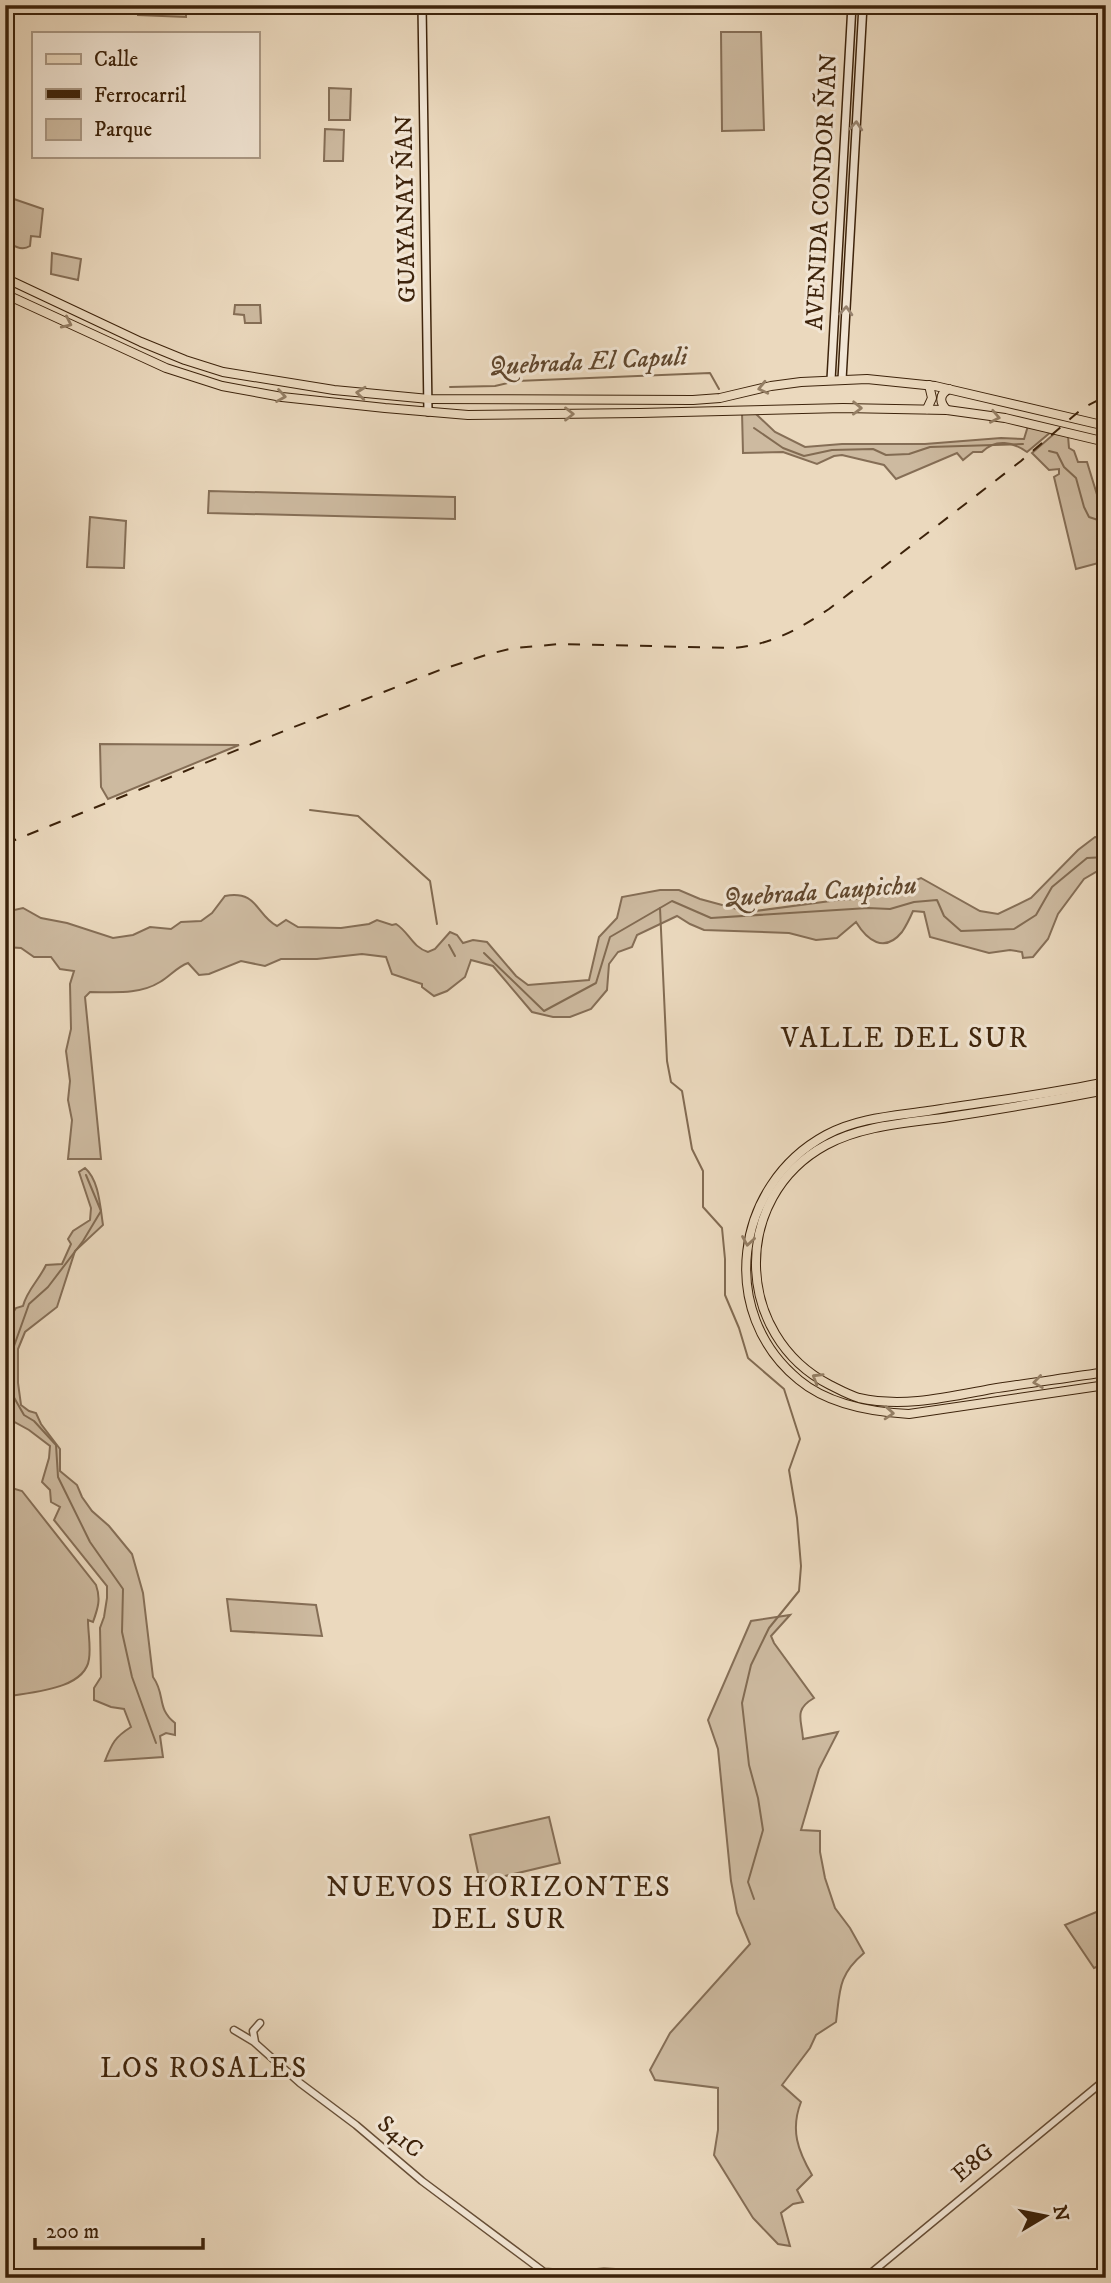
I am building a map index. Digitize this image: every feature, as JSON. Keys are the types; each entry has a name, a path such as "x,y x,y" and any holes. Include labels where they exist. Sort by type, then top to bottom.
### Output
{"main road":[{"name":"GUAYANAY ÑAN","path":"422,5 428,412"},
{"name":"AVENIDA CONDOR ÑAN","path":"831,380 852,5"},
{"name":"AVENIDA CONDOR ÑAN","path":"842,380 863,5"},
{"path":"5,278 141,342 193,363 223,372 334,390 429,399 694,400 720,398 771,386 867,379 929,385 1106,426"},
{"path":"5,294 166,368 214,384 282,397 468,415 640,414 843,408 947,410 1005,418 1106,442"},
{"path":"927,409 932,398 929,385"},
{"path":"947,410 941,400 948,389"},
{"path":"1106,1082 874,1119 826,1135 803,1151 770,1186 749,1230 746,1253 748,1298 762,1335 771,1349 800,1381 849,1405 878,1412 909,1414 1106,1385"},
{"path":"1106,1090 1028,1105 869,1129 828,1144 805,1159 783,1181 764,1216 755,1258 757,1290 761,1304 775,1336 787,1353 805,1371 858,1397 912,1402 1106,1372"}],"street":[{"path":"256,2044 253,2031 260,2023"},
{"name":"S41C","path":"234,2030 256,2044 422,2181 544,2272 626,2273 637,2278"},
{"name":"E8G","path":"865,2278 1106,2079"}],"green space":[{"path":"138,5 186,5 186,17 138,15"},
{"path":"721,32 761,32 764,130 722,131"},
{"path":"329,88 351,89 350,120 329,120"},
{"path":"325,129 344,130 343,161 324,161"},
{"path":"5,196 43,209 40,237 31,236 30,246 27,248 17,247 5,239"},
{"path":"52,253 81,259 78,280 51,274"},
{"path":"235,305 260,305 261,323 245,323 244,315 234,314"},
{"path":"742,412 756,414 775,432 805,447 1024,439 1028,426 1052,431 1027,452 1010,444 999,443 982,452 973,452 963,460 957,453 896,479 884,465 842,455 817,464 783,452 743,453"},
{"path":"1055,433 1068,436 1069,448 1074,451 1078,462 1087,462 1106,524 1106,561 1076,569 1054,477 1059,474 1059,469 1049,470 1032,453"},
{"path":"209,491 455,497 455,519 208,513"},
{"path":"90,517 126,521 124,568 87,567"},
{"path":"100,744 239,745 108,799 101,787"},
{"path":"1095,837 1106,840 1106,870 1084,879 1058,914 1048,939 1033,957 1023,958 1022,952 1010,950 989,953 930,937 924,912 913,911 902,932 895,939 882,943 871,939 856,922 837,938 816,940 789,933 704,930 677,916 637,935 632,947 618,952 609,964 607,990 591,1009 570,1017 553,1017 532,1012 493,966 471,960 465,977 447,991 434,996 422,987 422,984 392,974 386,957 362,954 317,959 281,959 265,966 241,961 209,974 199,975 188,963 160,982 144,989 90,992 85,997 101,1159 68,1159 72,1120 68,1100 70,1081 66,1051 71,1029 70,984 74,971 60,969 51,957 34,957 21,948 5,947 5,912 23,908 41,918 67,923 113,938 133,935 150,927 171,929 181,922 201,921 212,913 225,896 236,895 250,900 277,926 286,920 298,927 341,928 369,924 377,920 396,924 418,947 428,952 435,949 450,932 457,935 463,943 473,940 487,942 516,976 528,985 589,980 599,937 617,918 622,897 660,890 679,890 700,899 748,912 870,898 921,878 980,911 998,914 1031,898 1078,850"},
{"path":"85,1168 96,1186 103,1225 75,1251 57,1307 25,1332 18,1349 18,1383 21,1405 36,1413 60,1449 60,1471 77,1485 92,1511 109,1526 132,1554 143,1593 153,1677 165,1712 175,1723 175,1735 166,1733 160,1736 163,1757 105,1761 115,1741 131,1727 124,1709 94,1700 94,1688 101,1677 100,1628 104,1617 107,1586 54,1520 60,1507 51,1502 50,1490 42,1482 50,1446 11,1420 7,1408 5,1325 16,1308 23,1306 46,1265 62,1264 71,1244 68,1239 73,1231 90,1220 91,1208 79,1172"},
{"path":"5,1486 22,1491 96,1585 99,1599 93,1622 88,1620 89,1659 78,1677 55,1688 5,1697"},
{"path":"227,1599 316,1605 322,1636 231,1631"},
{"path":"790,1615 771,1636 814,1698 807,1702 801,1711 803,1739 838,1732 819,1769 801,1830 820,1831 820,1852 825,1878 835,1908 864,1953 845,1976 836,2022 816,2035 810,2048 782,2085 801,2102 796,2122 797,2140 812,2175 797,2190 803,2202 793,2204 781,2213 790,2246 778,2244 753,2218 714,2155 718,2130 718,2088 655,2080 650,2070 670,2033 750,1944 737,1913 731,1881 718,1749 708,1720 751,1621"},
{"path":"549,1817 560,1863 480,1882 470,1835"},
{"path":"1106,1908 1106,1963 1094,1968 1065,1925"}],"waterway":[{"name":"Quebrada El Capuli","path":"5,230 9,234"},
{"name":"Quebrada El Capuli","path":"450,387 495,386 517,381 710,373 719,389"},
{"name":"Quebrada El Capuli","path":"754,428 783,448 804,456 832,450 873,449 886,455 909,454 930,447 1023,444"},
{"name":"Quebrada El Capuli","path":"1049,451 1057,453 1064,467 1076,478 1089,517 1104,522"},
{"path":"310,810 358,816 430,881 437,924"},
{"name":"Quebrada Caupichu","path":"484,953 544,1011 596,983 610,937 672,901 711,918 868,908 890,909 914,902 937,900 944,916 961,931 1014,929 1036,915 1052,887 1087,858 1106,857"},
{"path":"660,908 667,1061 671,1082 682,1091 692,1149 703,1171 703,1207 722,1228 725,1295 748,1358 784,1389 800,1439 789,1470 801,1566 799,1591 769,1628 751,1665 742,1703 749,1765 763,1830 748,1882 754,1899"},
{"path":"449,945 455,956"},
{"path":"86,1175 101,1211 83,1241 48,1287 29,1304 7,1373 12,1394 24,1415 34,1421 56,1445 58,1477 90,1542 123,1589 122,1632 132,1677 156,1743"}],"railway":[{"path":"5,844 294,727 440,670 489,654 514,648 560,644 734,648 784,635 829,609 1021,461 1083,408 1106,396"}],"district":[{"name":"VALLE DEL SUR","path":"905,1038"},
{"name":"NUEVOS HORIZONTES DEL SUR","path":"499,1903"},
{"name":"LOS ROSALES","path":"204,2068"}]}
